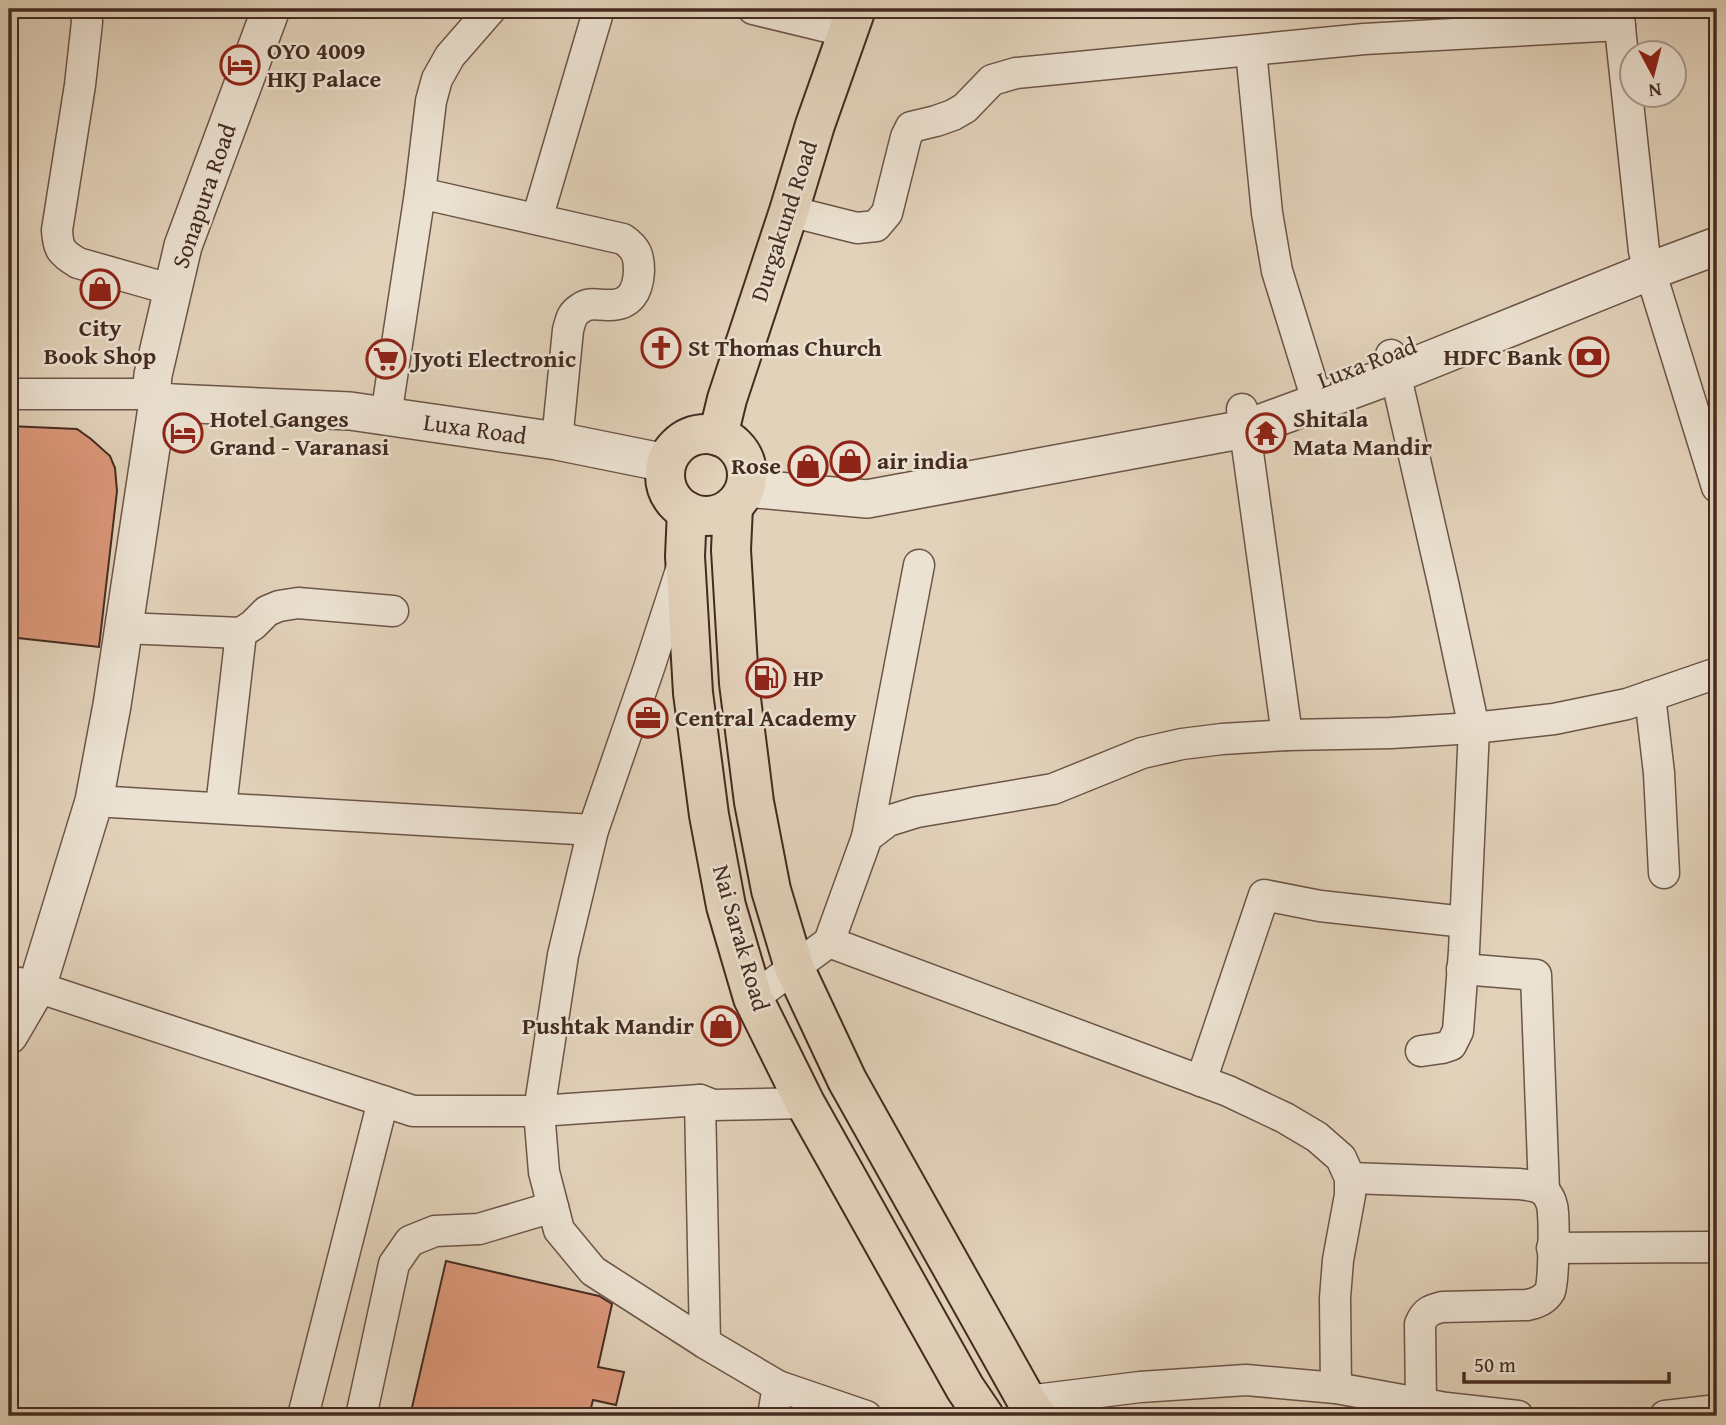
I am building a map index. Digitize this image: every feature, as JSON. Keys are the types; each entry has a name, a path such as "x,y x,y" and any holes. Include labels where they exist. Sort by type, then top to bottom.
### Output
{"main road":[{"name":"Durgakund Road","path":"718,436 727,399 815,125 852,21"},
{"path":"705,434 729,440 743,458 739,501 722,513 699,516 686,533 676,503 668,491 666,464 681,442 692,436 705,434"},
{"name":"Nai Sarak Road","path":"739,501 739,683 754,802 771,890 794,967 847,1080 1032,1409"},
{"name":"Nai Sarak Road","path":"686,533 693,693 709,815 726,905 754,998 805,1103 965,1388 984,1416"}],"street":[{"path":"86,9 80,85 58,245 65,256 78,263 173,290"},
{"name":"Sonapura Road","path":"9,1035 23,984 94,800 124,628 154,394 183,246 271,9"},
{"path":"386,416 420,193 431,101 438,79 450,56 491,9"},
{"path":"537,219 599,9"},
{"path":"753,9 852,21"},
{"path":"789,211 857,228 876,226 887,213 906,137 911,127 936,121 965,108 992,80 1016,73 1619,17 1647,261 1717,487"},
{"path":"1251,51 1267,213 1277,271 1312,384"},
{"path":"420,193 623,239 634,247 639,258 639,277 635,293 626,301 610,306 583,306 572,314 557,441"},
{"name":"Luxa Road","path":"739,501 795,472 878,479 1244,419 1312,384 1393,364 1647,261 1717,225"},
{"path":"1647,261 1717,246"},
{"path":"739,501 867,499 1244,419 1393,364 1474,728 1458,1031 1451,1045 1421,1051"},
{"path":"9,394 154,394"},
{"name":"Luxa Road","path":"154,394 173,403 350,411 557,441 666,464"},
{"path":"1244,419 1287,735"},
{"path":"686,533 645,680 593,830 563,955 539,1111 544,1172 559,1230 593,1271 778,1386 866,1416"},
{"path":"754,998 829,942 867,837 919,565"},
{"path":"124,628 241,633 267,611 298,603 393,611"},
{"path":"221,807 241,633"},
{"path":"867,837 888,821 917,812 1053,789 1142,753 1196,742 1287,735 1474,728 1554,719 1627,704 1717,673"},
{"path":"1650,696 1660,785 1664,873"},
{"path":"94,800 593,830"},
{"path":"1201,1081 1264,895 1320,906 1465,922"},
{"path":"829,942 1228,1091 1285,1118 1317,1137 1340,1158 1350,1178 1350,1195 1338,1260 1335,1298 1336,1388"},
{"path":"1462,969 1536,975 1544,1191"},
{"path":"23,984 413,1111 539,1111 700,1100 713,1105 805,1103"},
{"path":"700,1100 705,1343"},
{"path":"303,1416 383,1101"},
{"path":"1350,1178 1519,1184 1534,1186 1544,1191 1550,1199 1553,1210 1551,1289 1546,1297 1527,1305 1442,1307 1431,1309 1424,1314 1420,1324 1421,1404"},
{"path":"362,1412 394,1264 410,1241 435,1231 479,1229 553,1207"},
{"path":"1552,1248 1717,1249"},
{"path":"1032,1409 1140,1387 1246,1380 1336,1388 1446,1408 1518,1416"},
{"path":"773,1416 778,1386"},
{"path":"1665,1416 1717,1409"}],"building":[{"path":"9,426 77,429 110,456 115,468 117,491 99,647 9,637"},
{"path":"446,1261 599,1296 612,1304 598,1367 624,1372 616,1405 593,1400 589,1416 410,1416"}],"place":[{"name":"OYO 4009 HKJ Palace","path":"240,65"},
{"name":"City Book Shop","path":"100,289"},
{"name":"St Thomas Church","path":"661,348"},
{"name":"HDFC Bank","path":"1589,357"},
{"name":"Jyoti Electronic","path":"386,359"},
{"name":"Hotel Ganges Grand - Varanasi","path":"183,433"},
{"name":"Shitala Mata Mandir","path":"1266,433"},
{"name":"air india","path":"850,461"},
{"name":"Rose","path":"808,466"},
{"name":"HP","path":"766,678"},
{"name":"Central Academy","path":"648,718"},
{"name":"Pushtak Mandir","path":"721,1026"}]}
